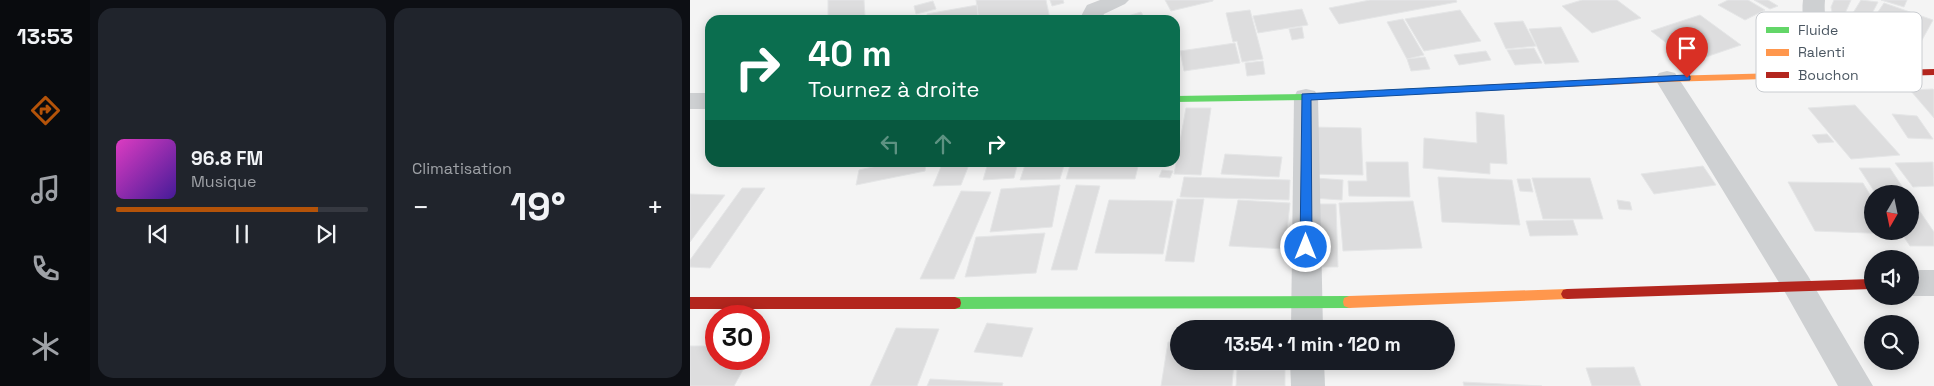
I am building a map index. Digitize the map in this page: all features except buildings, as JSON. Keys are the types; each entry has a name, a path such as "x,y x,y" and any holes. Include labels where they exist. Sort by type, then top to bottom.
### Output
{"street":[{"path":"1091,10 1118,0"},
{"path":"1180,99 1306,97 1667,78 1756,76"},
{"path":"1667,78 1797,285 1856,386"},
{"path":"1306,97 1306,316"},
{"path":"690,101 705,101"},
{"path":"1919,283 1934,283"},
{"path":"690,304 1306,316 1797,285 1864,284"},
{"path":"1307,370 1308,386"}],"traffic: fast":[{"path":"1180,99 1306,97 1480,88"},
{"path":"955,303 1349,302"}],"traffic: slow":[{"path":"1480,88 1756,77"},
{"path":"1349,302 1567,294"}],"traffic: jam":[{"path":"1922,72 1934,72"},
{"path":"1567,294 1864,284"},
{"path":"690,303 955,303"}],"route":[{"path":"1306,247 1306,97 1687,78"}]}
